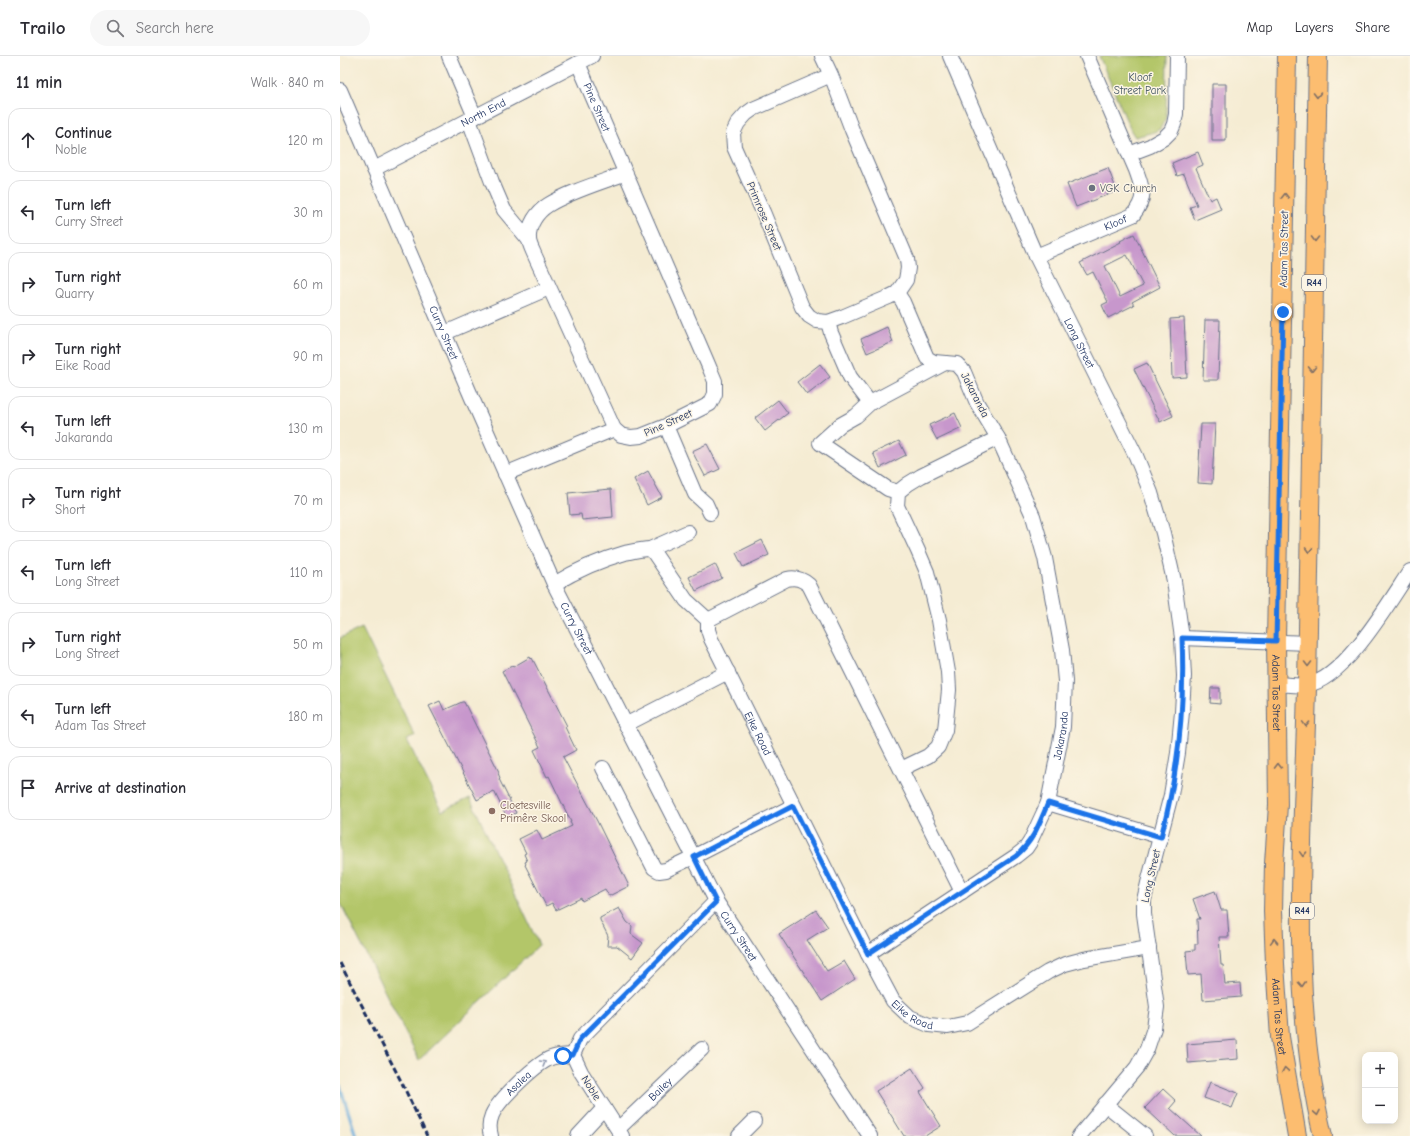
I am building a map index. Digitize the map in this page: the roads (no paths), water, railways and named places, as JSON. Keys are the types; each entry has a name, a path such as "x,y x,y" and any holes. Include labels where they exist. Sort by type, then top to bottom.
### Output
{"main road":[{"name":"Adam Tas Street","path":"1287,56 1276,641 1278,805 1273,895 1275,964 1280,1037 1297,1136"},
{"name":"R44","path":"1318,56 1301,964 1305,1023 1317,1112 1323,1136"}],"street":[{"path":"449,56 472,118 492,182 504,210 529,240 549,288 614,430 505,474"},
{"path":"822,56 907,259 908,268 906,280 897,293 828,322 831,333 850,377 870,403"},
{"name":"Long Street","path":"950,56 1036,256 1136,456 1151,493 1163,533 1174,581 1182,638 1183,684 1178,753 1171,795 1144,900 1144,914 1157,1007 1154,1028 1147,1049 1137,1067 1079,1136"},
{"name":"Kloof","path":"1036,256 1133,214 1140,206 1143,196 1138,177 1129,154 1087,56"},
{"path":"1129,154 1150,146 1164,138 1171,131 1176,114 1177,56"},
{"name":"North End","path":"374,169 585,58"},
{"name":"Pine Street","path":"585,58 626,173 715,381 715,394 710,404 666,426 641,436 631,437 621,435 614,430"},
{"name":"Primrose Street","path":"828,322 817,321 809,316 802,307 763,212 734,147 733,133 738,123 753,109 831,75"},
{"name":"Curry Street","path":"340,90 505,474 554,584 627,724 716,902 870,1136"},
{"path":"529,240 532,223 538,214 548,205 569,195 626,173"},
{"path":"445,334 549,288"},
{"path":"897,293 903,302 927,358 934,362 945,363"},
{"name":"Jakaranda","path":"868,954 1026,848 1033,837 1048,803 1063,727 1065,681 1062,650 1045,558 1033,516 998,438 978,404 961,368 952,362 945,363"},
{"path":"898,492 888,488 820,442 870,403 945,363"},
{"path":"666,426 695,494 706,504 710,513"},
{"path":"901,769 928,756 938,747 944,730 948,708 949,690 948,672 939,620 927,572 897,506 898,492 921,476 998,438"},
{"path":"554,584 571,573 593,563 623,554 650,549 688,532"},
{"path":"650,549 686,600 708,620 780,581 792,578 804,580 809,585 962,892"},
{"path":"1277,684 1307,685 1322,679 1337,670 1361,643 1410,571"},
{"name":"Eike Road","path":"708,620 708,630 711,639 868,954 893,1001 910,1017 929,1025 948,1027 967,1023 1048,972 1065,964 1084,959 1149,948"},
{"path":"1182,638 1308,643"},
{"path":"627,724 728,672"},
{"path":"603,768 655,870 659,871 666,870 694,857 793,806"},
{"path":"1048,803 1161,837"},
{"path":"573,1055 580,1039 716,902"},
{"name":"Bailey","path":"620,1133 702,1049"},
{"name":"Noble","path":"573,1055 581,1072 620,1133"},
{"name":"Asalea","path":"491,1136 489,1123 492,1114 503,1100 535,1067 553,1057 573,1055"},
{"path":"1105,1104 1145,1136"},
{"path":"578,1136 604,1108"},
{"path":"739,1136 754,1121"}],"waterway":[{"path":"340,1086 356,1136"}],"railway":[{"path":"340,963 402,1083 427,1136"}],"place":[{"name":"VGK Church","path":"1092,188"},
{"name":"Cloetesville Primêre Skool","path":"492,811"}],"park label":[{"name":"Kloof Street Park","path":"1140,83"}]}
